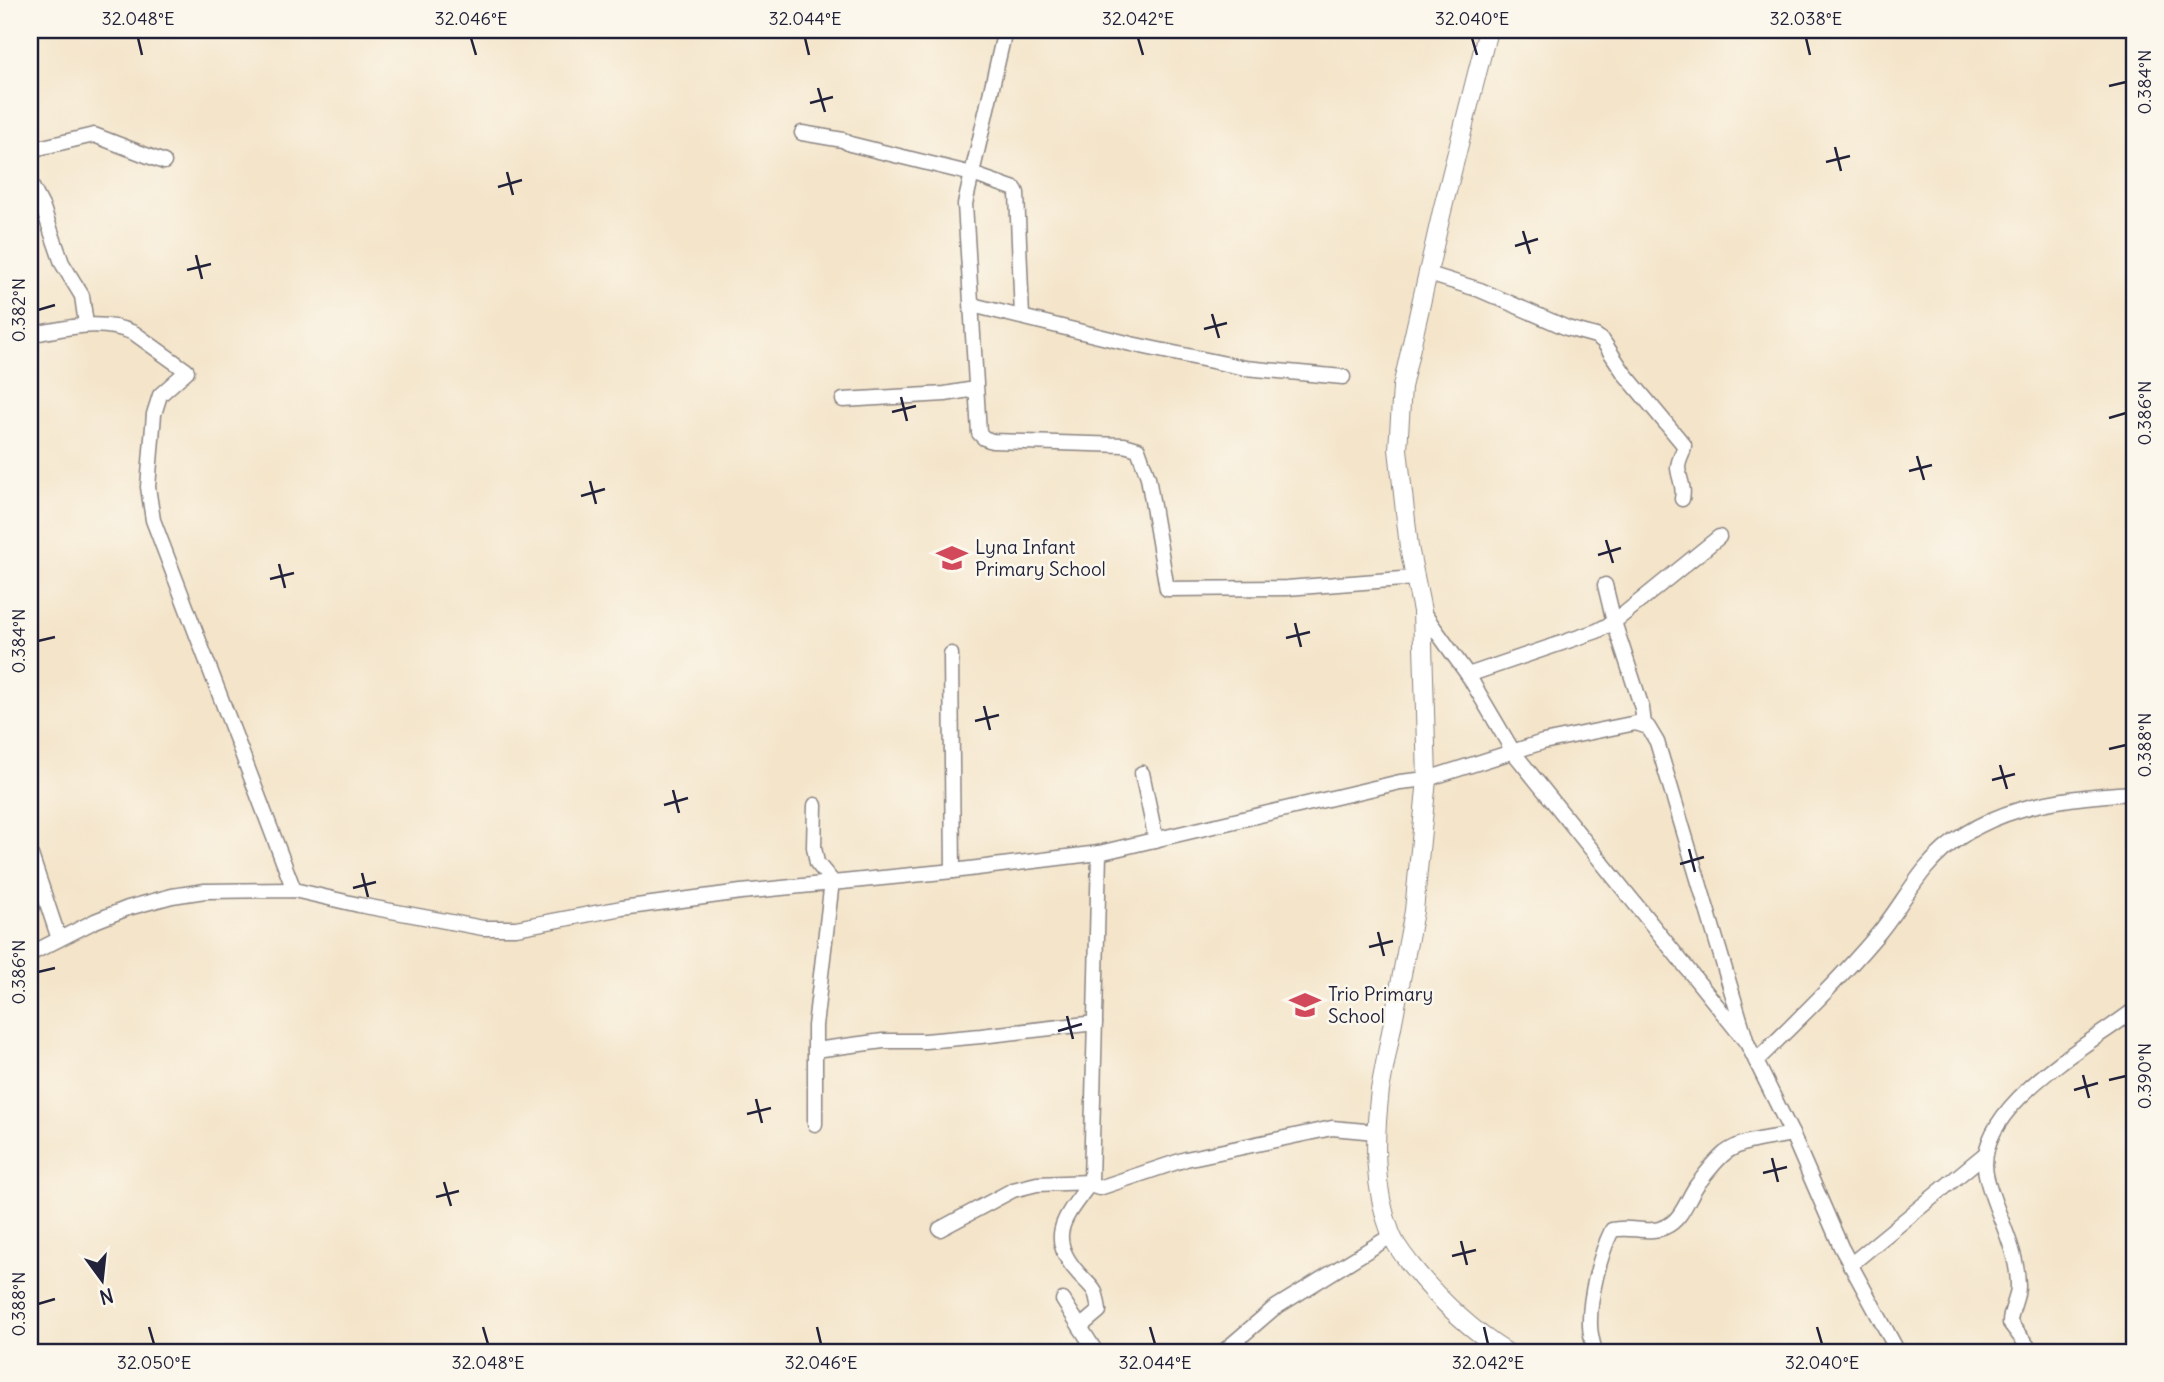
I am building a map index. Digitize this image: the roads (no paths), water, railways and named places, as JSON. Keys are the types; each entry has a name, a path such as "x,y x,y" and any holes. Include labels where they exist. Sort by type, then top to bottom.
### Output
{"main road":[{"path":"1488,30 1402,387 1398,449 1402,498 1422,611 1427,779 1414,911 1380,1090 1376,1132 1378,1186 1391,1236 1427,1285 1450,1310 1478,1334 1506,1352"}],"street":[{"path":"1005,30 965,204 977,426 984,438 992,441 1124,445 1138,449 1148,477 1167,589 1287,588 1415,578"},
{"path":"802,133 843,140 972,174 1015,189 1022,317"},
{"path":"30,150 94,135 164,162"},
{"path":"30,183 43,208 62,263 82,296 86,324"},
{"path":"1429,274 1480,290 1603,341 1624,373 1684,445 1684,453 1678,466 1684,492 1682,499"},
{"path":"972,305 1130,344 1245,368 1343,377"},
{"path":"30,335 86,324 125,329 134,332 187,371 160,395 154,414 148,487 153,520 295,890"},
{"path":"843,400 945,394 975,389"},
{"path":"1468,675 1597,631 1614,622 1719,537"},
{"path":"1605,584 1614,622 1643,708 1644,724"},
{"path":"1422,611 1468,675 1514,753 1747,1043"},
{"path":"951,654 953,871"},
{"path":"30,954 128,908 172,896 205,891 295,890 359,905 501,929 634,906 832,881 953,871 1099,853 1400,782 1427,779 1543,742 1636,723 1644,724 1653,731 1657,742 1747,1043 1792,1134 1850,1265 1898,1352"},
{"path":"1142,773 1156,840"},
{"path":"1756,1062 1837,981 1880,932 1925,869 1963,836 1999,817 2041,803 2134,793"},
{"path":"815,805 814,847 817,863 832,881 815,1026 815,1124"},
{"path":"30,852 59,939"},
{"path":"1099,853 1091,1182 1095,1188 1186,1159 1332,1128 1376,1132"},
{"path":"1850,1265 1985,1154 2006,1113 2042,1076 2134,1010"},
{"path":"815,1050 883,1041 959,1038 1095,1023"},
{"path":"1595,1352 1590,1328 1591,1306 1612,1230 1657,1230 1667,1227 1674,1222 1696,1186 1724,1154 1750,1142 1792,1134"},
{"path":"1985,1154 1986,1176 2014,1261 2018,1287 2010,1323 2032,1352"},
{"path":"940,1229 1013,1190 1037,1184 1091,1182"},
{"path":"1080,1327 1099,1311 1097,1291 1077,1271 1063,1247 1059,1232 1068,1213 1091,1182"},
{"path":"1223,1352 1273,1309 1391,1236"},
{"path":"1063,1300 1096,1352"}],"place":[{"name":"Lyna Infant Primary School","path":"952,558"},
{"name":"Trio Primary School","path":"1305,1005"}]}
